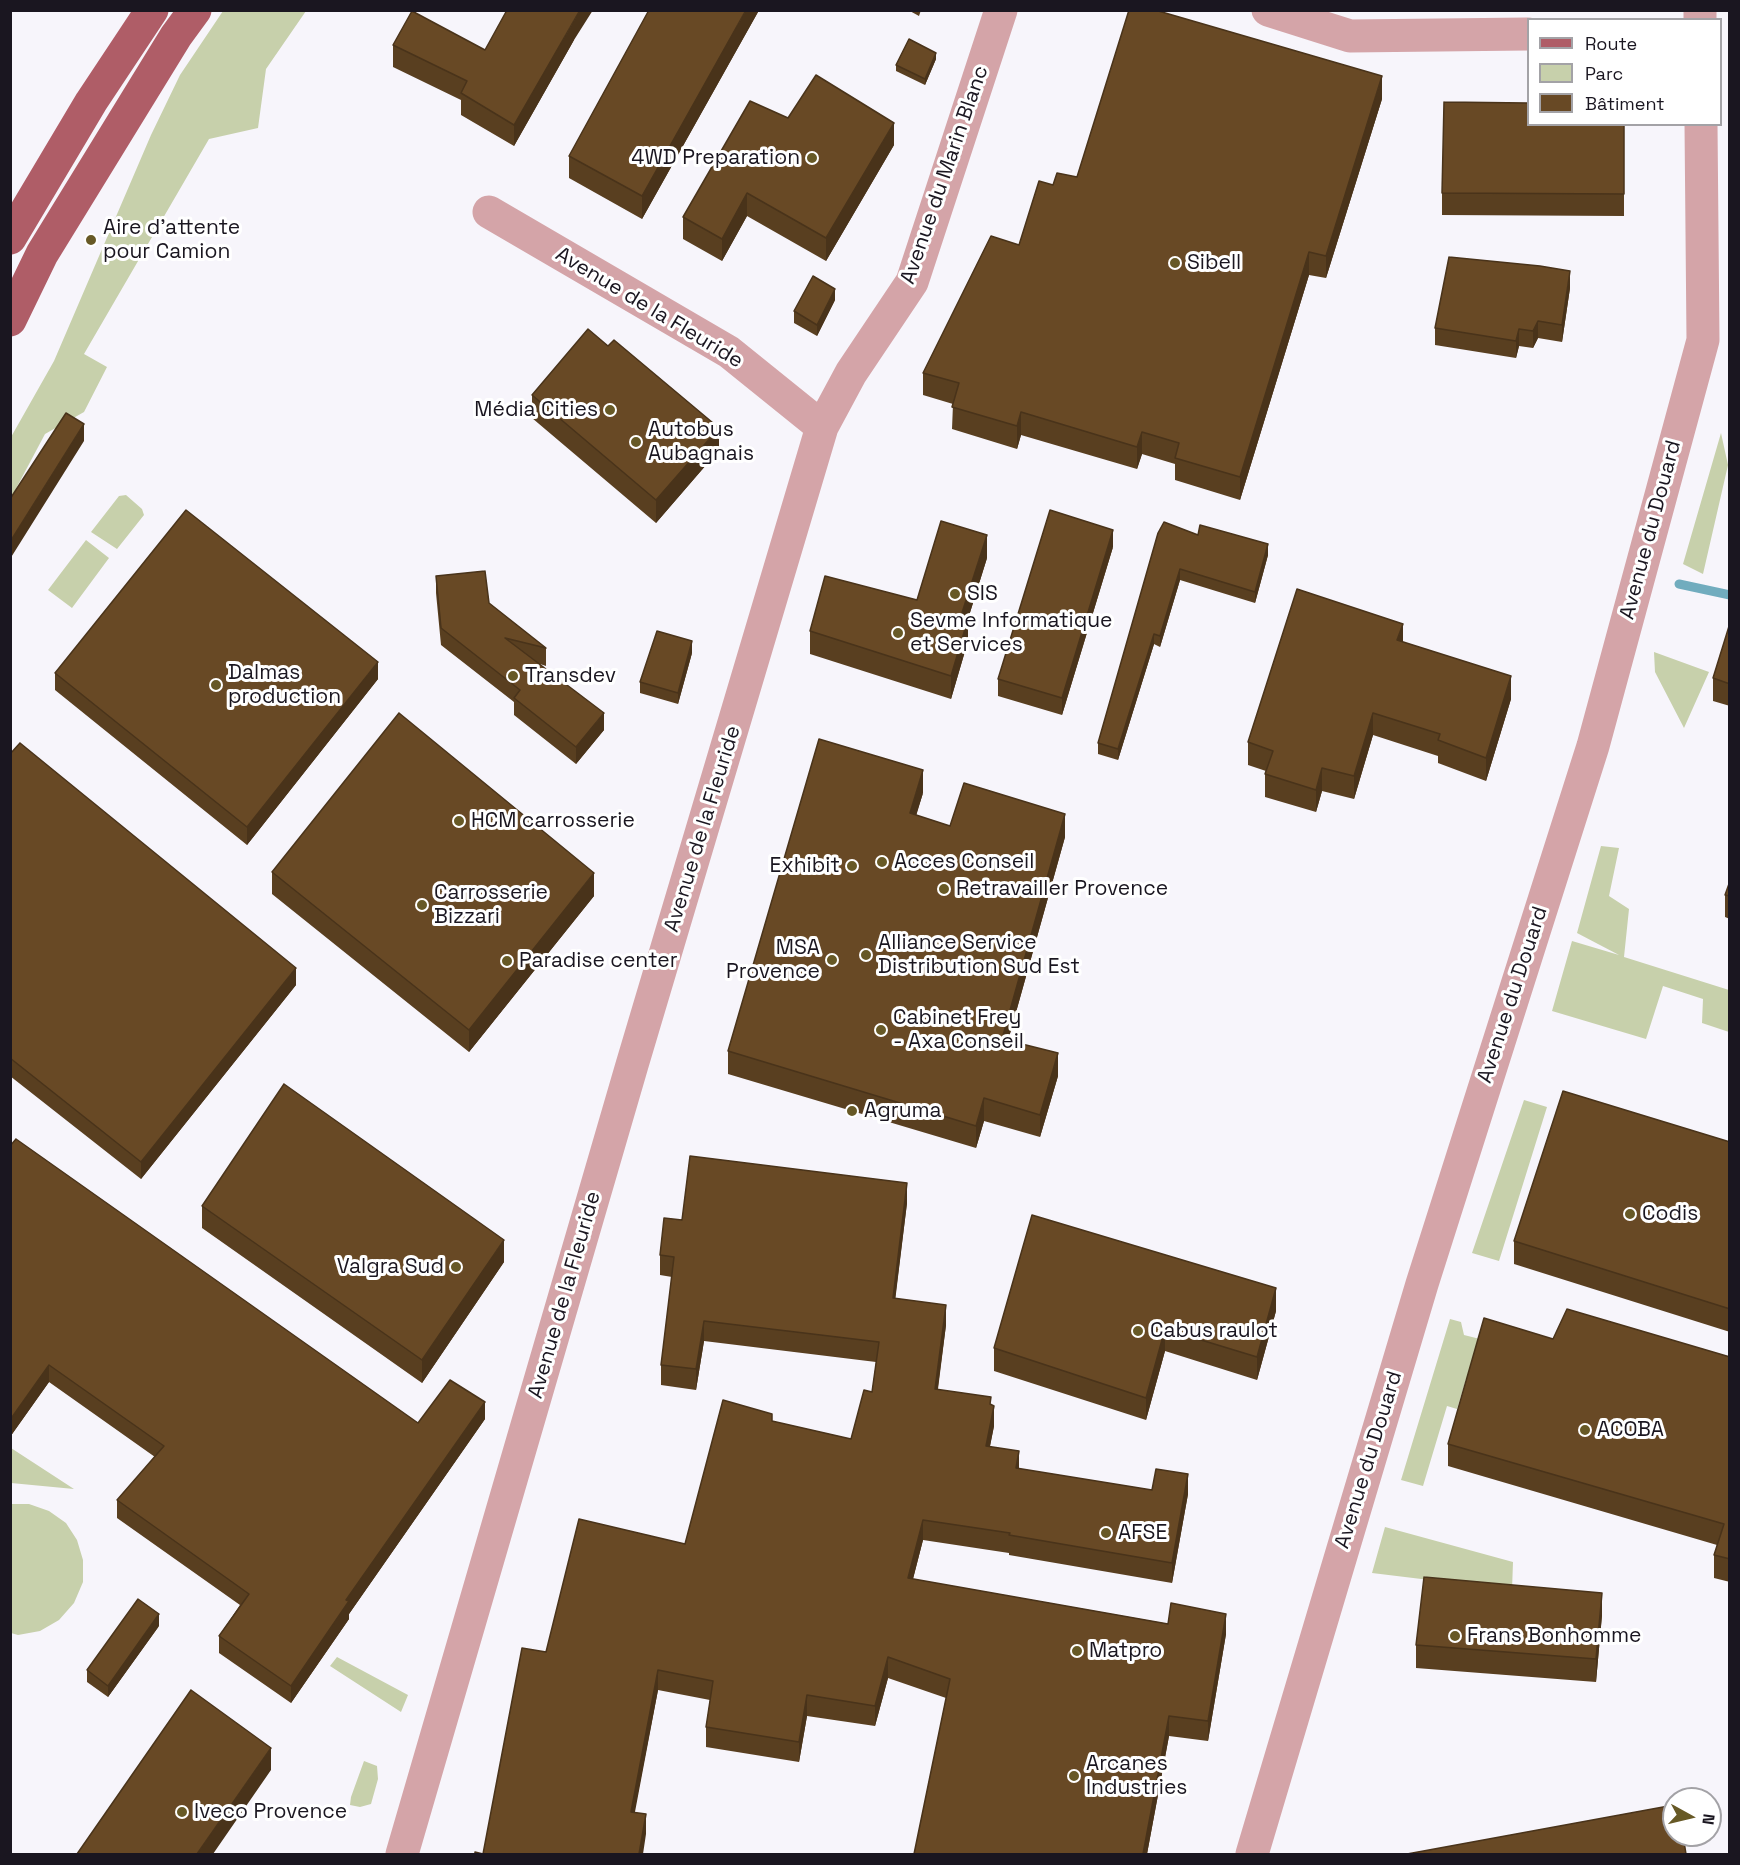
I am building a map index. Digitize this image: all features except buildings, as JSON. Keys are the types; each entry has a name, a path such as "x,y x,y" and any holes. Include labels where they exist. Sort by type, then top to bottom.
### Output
{"main road":[{"path":"10,238 91,102 152,10"},
{"path":"10,320 42,254 176,36 195,10"}],"street":[{"name":"Avenue du Marin Blanc","path":"822,428 851,373 912,282 1001,10"},
{"path":"1268,10 1350,36 1527,34"},
{"name":"Avenue du Douard","path":"1252,1854 1422,1284 1593,746 1702,340 1701,126"},
{"name":"Avenue de la Fleuride","path":"402,1854 632,1065 822,428 729,352 489,212"}],"green space":[{"path":"223,11 306,11 266,69 258,128 209,139 84,354 107,367 84,412 45,434 11,498 11,437 54,361 151,135 180,75"},
{"path":"1721,433 1728,465 1703,574 1683,564"},
{"path":"126,495 142,509 144,515 117,549 91,532 119,496"},
{"path":"86,540 109,558 72,608 48,590"},
{"path":"1654,652 1709,672 1684,728 1655,672"},
{"path":"1601,846 1619,848 1609,896 1629,909 1624,957 1729,990 1729,1032 1702,1023 1703,999 1663,986 1646,1039 1552,1011 1572,941 1619,955 1577,933"},
{"path":"1524,1100 1547,1107 1499,1261 1472,1253"},
{"path":"1450,1319 1461,1322 1464,1335 1484,1340 1479,1382 1466,1379 1457,1409 1447,1406 1423,1486 1401,1480"},
{"path":"11,1448 74,1489 11,1483"},
{"path":"11,1504 29,1504 49,1511 66,1523 77,1540 83,1560 83,1582 74,1603 59,1620 40,1631 18,1635 11,1633"},
{"path":"1385,1527 1513,1562 1512,1590 1372,1573"},
{"path":"337,1657 408,1695 401,1712 330,1666"},
{"path":"364,1761 377,1766 378,1779 371,1804 360,1807 350,1805 351,1797"}],"waterway":[{"path":"1679,584 1730,595"}],"place":[{"name":"4WD Preparation","path":"812,158"},
{"name":"Aire d'attente pour Camion","path":"91,240"},
{"name":"Sibell","path":"1175,263"},
{"name":"Média Cities","path":"610,410"},
{"name":"Autobus Aubagnais","path":"636,442"},
{"name":"SIS","path":"955,594"},
{"name":"Sevme Informatique et Services","path":"898,633"},
{"name":"Transdev","path":"513,676"},
{"name":"Dalmas production","path":"216,685"},
{"name":"HCM carrosserie","path":"459,821"},
{"name":"Acces Conseil","path":"882,862"},
{"name":"Exhibit","path":"852,866"},
{"name":"Retravailler Provence","path":"944,889"},
{"name":"Carrosserie Bizzari","path":"422,905"},
{"name":"Alliance Service Distribution Sud Est","path":"866,955"},
{"name":"MSA Provence","path":"832,960"},
{"name":"Paradise center","path":"507,961"},
{"name":"Cabinet Frey - Axa Conseil","path":"881,1030"},
{"name":"Agruma","path":"852,1111"},
{"name":"Codis","path":"1630,1214"},
{"name":"Valgra Sud","path":"456,1267"},
{"name":"Cabus raulot","path":"1138,1331"},
{"name":"ACOBA","path":"1585,1430"},
{"name":"AFSE","path":"1106,1533"},
{"name":"Frans Bonhomme","path":"1455,1636"},
{"name":"Matpro","path":"1077,1651"},
{"name":"Arcanes Industries","path":"1074,1776"},
{"name":"Iveco Provence","path":"182,1812"}]}
